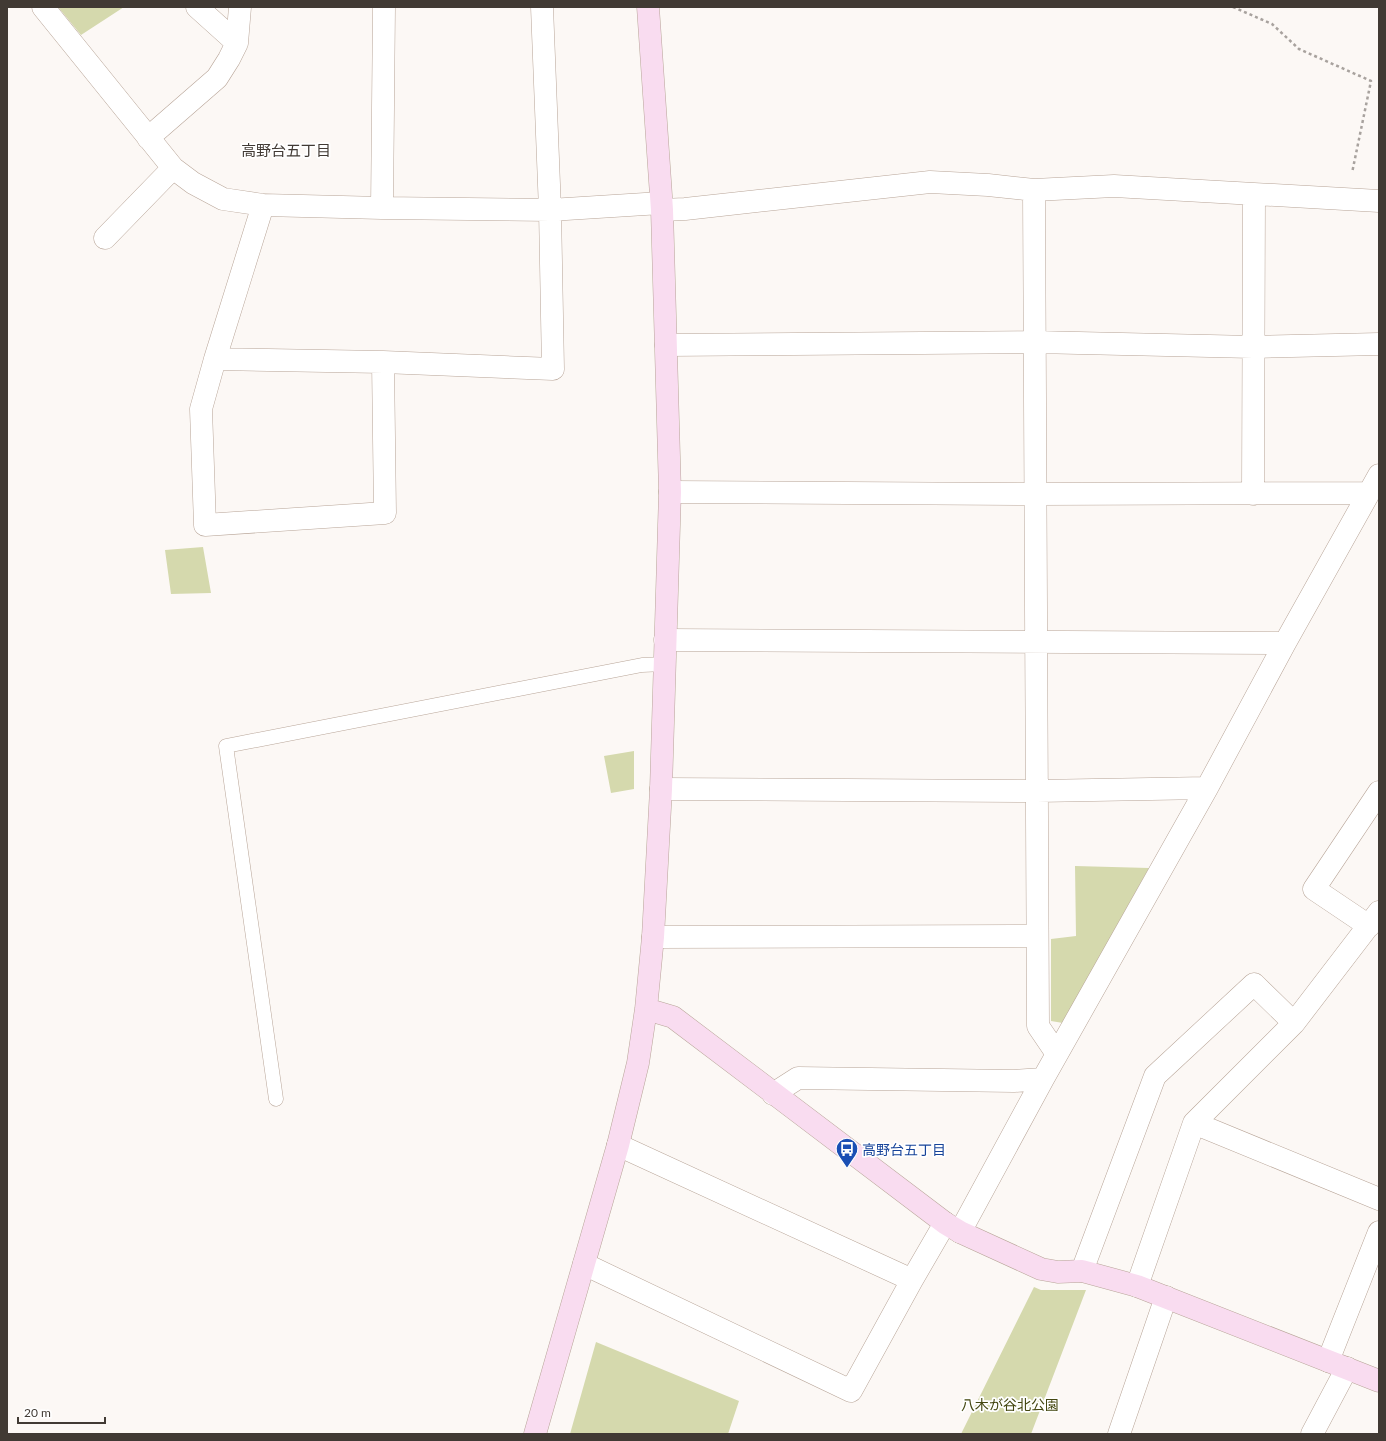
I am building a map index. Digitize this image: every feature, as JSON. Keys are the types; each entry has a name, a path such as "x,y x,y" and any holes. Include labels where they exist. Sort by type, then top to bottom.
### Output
{"street":[{"path":"43,7 173,168 193,183 223,199 262,205 550,210 661,206 685,209 930,182 988,185 1034,190 1114,186 1379,201"},
{"path":"197,7 236,43"},
{"path":"148,138 217,78 229,59 236,43 240,7"},
{"path":"382,208 384,7"},
{"path":"215,359 383,362 553,369 550,210 542,7"},
{"path":"535,1434 618,1145 638,1063 646,1009 653,937 661,789 670,492 661,206 648,7"},
{"path":"104,238 173,168"},
{"path":"1034,190 1038,1026 1057,1054"},
{"path":"1253,494 1254,194"},
{"path":"262,205 215,359 202,409 205,525 385,513 383,362"},
{"path":"666,345 1035,342 1253,347 1379,344"},
{"path":"670,492 1253,494 1374,484"},
{"path":"584,1264 851,1391 912,1280 952,1228 1043,1079 1207,788 1285,643 1374,484"},
{"path":"665,640 1285,643"},
{"path":"661,789 1037,791 1207,788"},
{"path":"1137,1286 1194,1124 1294,1023 1374,919 1314,889 1379,792"},
{"path":"653,937 1037,936"},
{"path":"1082,1271 1155,1076 1254,984 1294,1023"},
{"path":"646,1009 673,1017 952,1228 1041,1269 1058,1272 1082,1271 1137,1286 1379,1381"},
{"path":"773,1094 798,1078 1014,1081 1043,1079"},
{"path":"1194,1124 1379,1199"},
{"path":"618,1145 912,1280"},
{"path":"1312,1434 1338,1365 1379,1232"},
{"path":"1119,1434 1166,1297"}],"lane":[{"path":"276,1099 226,746 642,665 664,664"}],"path":[{"path":"1233,7 1272,24 1299,49 1371,81 1347,199"}],"green space":[{"path":"58,7 124,7 81,35"},
{"path":"203,547 211,593 171,594 165,550"},
{"path":"634,751 634,789 611,793 604,756"},
{"path":"1075,866 1149,868 1063,1023 1051,1021 1051,939 1076,936"},
{"name":"八木が谷北公園","path":"1034,1287 1041,1290 1086,1290 1031,1434 961,1434"},
{"path":"596,1342 739,1401 728,1434 570,1434"}],"place":[{"name":"高野台五丁目","path":"847,1168"}],"district":[{"name":"高野台五丁目","path":"286,150"}]}
